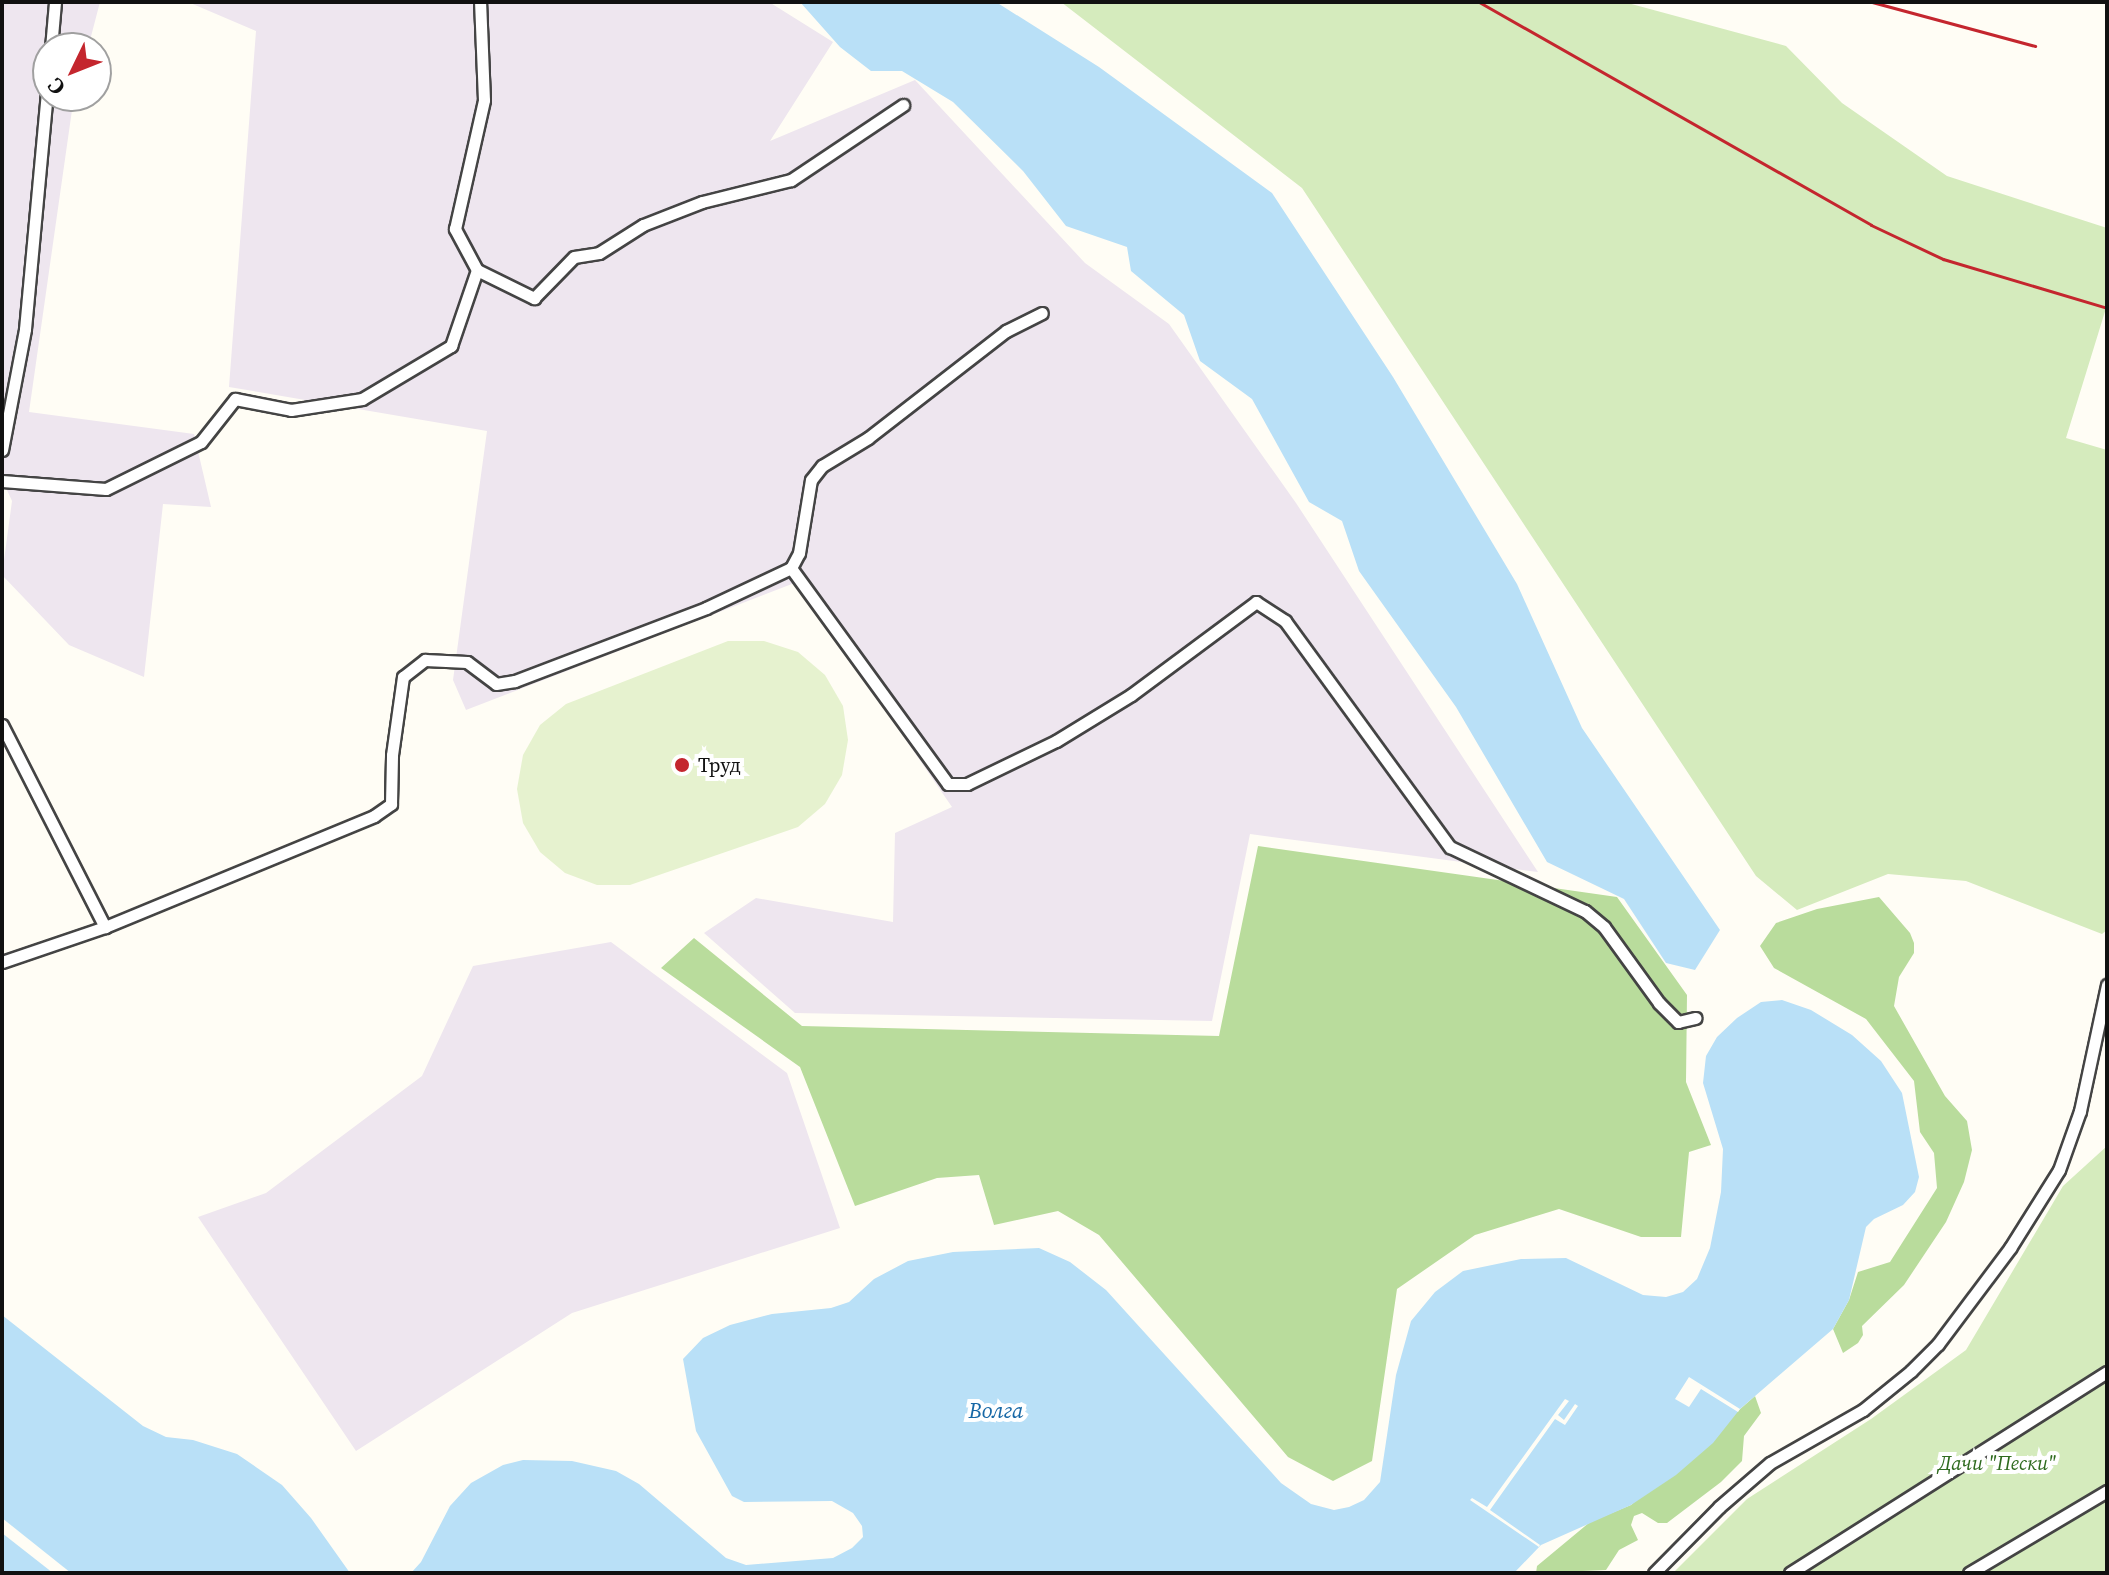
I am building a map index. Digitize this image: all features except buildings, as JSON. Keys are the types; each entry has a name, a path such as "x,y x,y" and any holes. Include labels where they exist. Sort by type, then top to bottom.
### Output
{"street":[{"path":"52,32 55,2"},
{"path":"480,2 484,100 455,229 477,270 534,298 574,257 599,253 643,225 702,202 791,180 903,105"},
{"path":"2,450 25,329 45,112"},
{"path":"2,481 106,489 201,442 235,399 291,410 362,399 451,346 477,270"},
{"path":"2,962 105,927 374,816 391,804 392,755 403,677 425,660 467,662 496,684 515,681 706,608 791,568 799,553 811,480 822,466 868,438 1006,331 1042,313"},
{"path":"791,568 948,784 967,784 1056,741 1131,695 1256,602 1285,621 1450,847 1585,911 1604,927 1668,1013 1678,1022 1696,1018"},
{"path":"2,725 105,927"},
{"path":"1654,1573 1719,1507 1770,1463 1863,1410 1911,1371 1938,1344 2010,1248 2059,1170 2080,1111 2107,985"},
{"path":"1790,1573 2107,1372"},
{"path":"1969,1573 2107,1491"}],"shaded area":[{"path":"2,2 100,2 92,32 32,32 32,112 72,112 29,412 194,434 211,507 163,504 144,677 69,645 2,575 12,501 2,479"},
{"path":"188,2 769,2 833,42 770,141 915,80 1085,263 1169,324 1296,503 1538,872 1250,834 1212,1021 795,1013 704,933 756,898 893,922 895,833 952,807 797,582 466,710 453,680 487,431 229,387 256,31"},
{"path":"611,942 787,1073 840,1228 572,1313 356,1451 198,1217 266,1193 422,1076 473,966"}],"green space":[{"path":"1061,2 1624,2 1786,46 1842,103 1947,176 2107,228 2107,305 2066,438 2107,450 2107,930 2102,934 1966,881 1888,874 1797,910 1756,876 1302,188"},
{"name":"Труд","path":"728,641 764,641 798,652 825,675 843,706 848,740 842,775 825,804 798,827 630,885 597,885 565,873 540,852 523,823 517,789 523,755 540,725 566,704"},
{"path":"1258,846 1617,897 1687,995 1686,1082 1711,1145 1689,1152 1681,1237 1641,1237 1559,1209 1475,1235 1397,1289 1372,1461 1333,1481 1288,1457 1099,1235 1058,1211 994,1225 979,1175 937,1178 855,1206 800,1067 661,968 694,938 802,1026 1219,1036"},
{"path":"1879,897 1910,933 1914,943 1914,953 1899,977 1894,1006 1945,1096 1967,1121 1972,1150 1964,1182 1946,1222 1904,1285 1862,1326 1863,1335 1858,1343 1843,1353 1833,1329 1849,1300 1858,1272 1890,1262 1937,1188 1934,1153 1920,1132 1914,1081 1866,1019 1774,968 1760,946 1776,923 1817,909"},
{"name":"Дачи \"Пески\"","path":"2107,1146 2107,1573 1673,1573 1747,1499 1871,1419 1966,1350 2063,1186"},
{"path":"1755,1396 1761,1413 1744,1436 1742,1461 1721,1482 1667,1523 1658,1523 1642,1513 1634,1516 1631,1525 1638,1540 1619,1550 1606,1570 1536,1573 1537,1566 1590,1522 1631,1505"}],"water":[{"path":"800,2 996,2 1099,67 1272,193 1393,377 1517,584 1582,728 1720,930 1695,970 1666,963 1624,899 1547,862 1456,707 1359,571 1342,521 1309,502 1252,399 1200,361 1184,315 1131,271 1127,247 1066,226 1023,171 953,102 902,71 871,71 840,47"},
{"name":"Волга","path":"1782,1000 1811,1010 1852,1035 1881,1061 1902,1093 1919,1177 1915,1192 1903,1205 1874,1219 1866,1227 1849,1300 1833,1329 1740,1409 1713,1443 1676,1475 1631,1505 1541,1545 1514,1573 411,1573 421,1562 450,1506 471,1483 503,1465 523,1460 572,1461 616,1471 639,1484 726,1558 746,1565 833,1558 852,1548 863,1537 862,1526 853,1513 832,1501 744,1502 732,1496 696,1431 683,1359 703,1338 730,1325 772,1314 831,1308 849,1302 874,1279 908,1261 953,1252 1039,1248 1070,1262 1106,1290 1281,1483 1311,1504 1334,1510 1349,1507 1364,1500 1380,1482 1396,1375 1411,1321 1435,1292 1463,1271 1521,1259 1566,1258 1643,1295 1666,1297 1683,1292 1697,1279 1710,1248 1721,1192 1723,1149 1703,1083 1706,1056 1717,1037 1737,1018 1761,1002"},
{"path":"2,1315 143,1426 166,1437 193,1440 237,1454 282,1485 311,1518 350,1573 2,1573"}],"pier":[{"path":"1689,1377 1740,1409 1738,1412 1701,1389 1689,1407 1675,1399"},
{"path":"1565,1399 1569,1401 1558,1415 1564,1420 1575,1404 1578,1406 1565,1425 1555,1419 1490,1510 1539,1547 1470,1500 1472,1498 1487,1507"},
{"path":"2,1518 71,1573 53,1573 2,1533"}],"railway":[{"path":"1479,2 1871,225 1943,259 2107,308"},
{"path":"1872,2 2035,46"}],"place":[{"name":"Труд","path":"682,765"}]}
